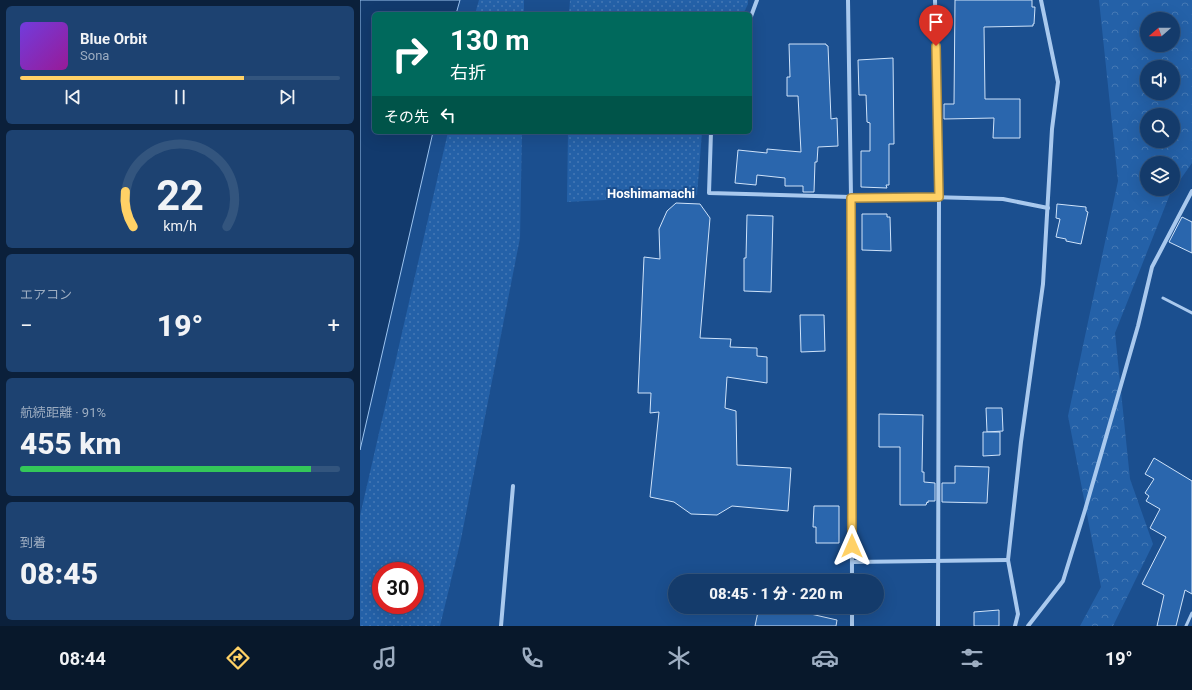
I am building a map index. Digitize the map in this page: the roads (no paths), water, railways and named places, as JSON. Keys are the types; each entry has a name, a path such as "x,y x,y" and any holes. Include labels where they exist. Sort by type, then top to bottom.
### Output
{"street":[{"path":"752,13 756,0"},
{"path":"848,0 851,198 852,574"},
{"path":"935,0 939,197 938,626"},
{"path":"1015,626 1018,614 1008,560 1021,442 1042,284 1052,129 1058,82 1041,0"},
{"path":"711,134 709,193 851,198 1003,198 1048,208"},
{"path":"1028,626 1063,581 1138,326 1152,267 1192,191"},
{"path":"501,626 513,486"},
{"path":"852,562 1008,560"},
{"path":"852,614 852,626"}],"lane":[{"path":"1163,298 1192,314"},
{"path":"1186,626 1192,613"}],"district":[{"name":"Hoshimamachi","path":"651,193"}]}
